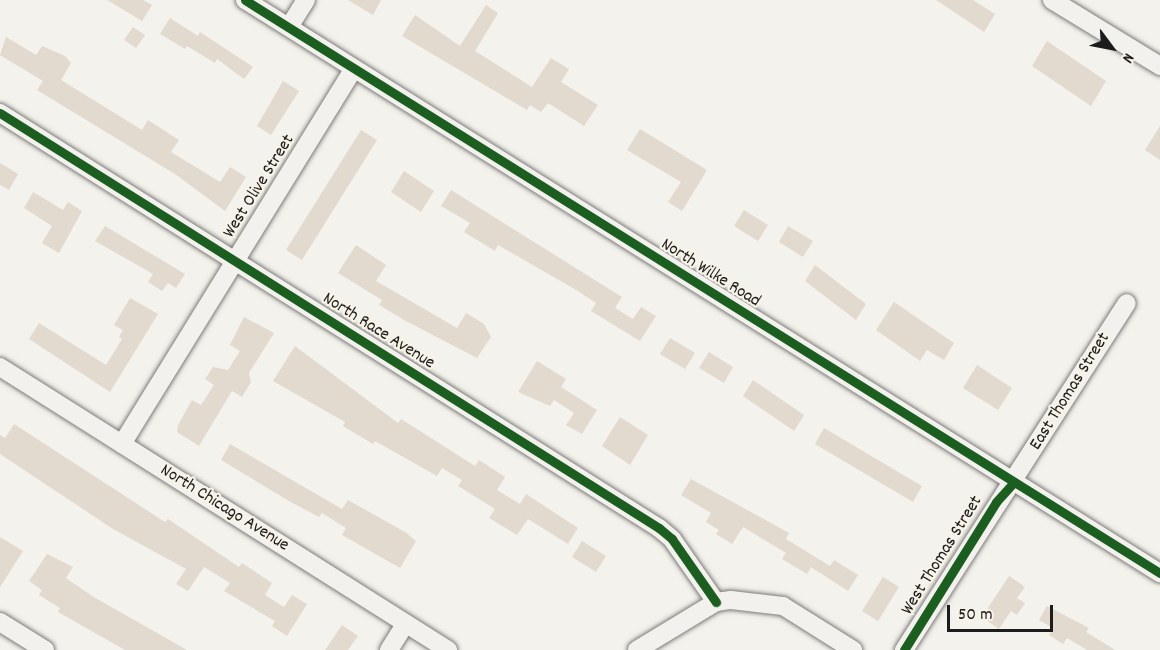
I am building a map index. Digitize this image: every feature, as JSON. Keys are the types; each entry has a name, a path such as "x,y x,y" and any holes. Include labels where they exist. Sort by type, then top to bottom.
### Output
{"street":[{"name":"North Wilke Road","path":"245,0 352,70 1160,573"},
{"path":"289,27 306,0"},
{"path":"1052,0 1160,66"},
{"name":"West Olive Street","path":"122,444 233,260 352,70"},
{"name":"North Race Avenue","path":"0,113 659,528 672,539 716,602"},
{"name":"East Thomas Street","path":"1014,482 1127,303"},
{"name":"North Chicago Avenue","path":"0,367 448,650"},
{"name":"West Thomas Street","path":"904,650 996,502 1014,482"},
{"path":"637,650 716,602 764,601 783,606 853,650"},
{"path":"0,622 45,650"},
{"path":"389,650 405,624"}],"building":[{"path":"107,0 143,0 152,5 142,21"},
{"path":"348,0 381,0 373,15"},
{"path":"936,0 973,0 995,14 984,32"},
{"path":"486,5 498,13 475,51 532,87 551,58 569,69 561,82 598,105 584,126 548,103 541,112 530,105 527,110 402,36 415,15 460,46"},
{"path":"170,18 198,36 200,32 253,67 244,79 217,59 215,63 187,46 185,49 160,34"},
{"path":"133,27 145,35 136,48 124,40"},
{"path":"6,37 36,55 42,46 65,56 71,63 61,80 142,130 148,120 179,140 171,152 220,182 230,167 246,177 225,211 175,174 37,90 43,81 0,55"},
{"path":"1047,41 1106,81 1091,106 1032,66"},
{"path":"283,81 299,91 271,135 257,126"},
{"path":"1160,126 1160,160 1145,150"},
{"path":"640,129 707,170 682,211 668,202 681,182 627,150"},
{"path":"361,130 377,140 302,260 286,250"},
{"path":"0,163 18,174 9,190 0,185"},
{"path":"404,171 434,191 421,212 391,192"},
{"path":"451,190 622,297 615,308 633,319 641,307 656,316 640,341 591,311 596,303 578,291 498,245 495,251 464,232 470,223 441,206"},
{"path":"33,192 63,210 68,202 82,211 59,253 42,243 52,226 24,208"},
{"path":"744,210 768,225 758,241 734,226"},
{"path":"105,226 185,274 176,288 168,283 162,291 148,282 153,274 95,241"},
{"path":"788,226 813,241 803,257 779,242"},
{"path":"356,245 386,265 376,281 457,328 466,313 484,324 491,337 477,358 379,305 382,300 338,273"},
{"path":"815,265 866,304 856,320 805,281"},
{"path":"130,298 158,314 110,392 29,339 39,323 106,365 122,339 119,337 123,330 114,325"},
{"path":"894,302 954,343 944,360 927,350 920,361 876,330"},
{"path":"244,317 274,333 249,373 251,382 242,397 232,391 199,446 177,432 178,425 192,400 201,405 214,385 205,379 213,367 228,370 240,351 230,345"},
{"path":"670,338 695,353 685,369 660,354"},
{"path":"295,346 398,423 401,419 475,466 479,460 505,477 497,490 520,504 526,494 578,528 568,544 528,519 517,535 489,518 495,509 458,486 462,480 442,468 437,476 375,441 373,444 343,426 345,422 273,381"},
{"path":"709,352 733,367 724,383 699,368"},
{"path":"537,361 566,379 561,387 597,410 582,434 566,425 574,413 554,400 550,406 518,392"},
{"path":"977,365 1012,388 998,410 963,388"},
{"path":"753,380 804,415 794,431 743,396"},
{"path":"620,417 648,435 630,465 602,446"},
{"path":"14,424 165,522 168,519 239,567 242,563 272,583 265,595 284,607 292,595 307,604 287,636 272,626 275,621 224,591 230,583 204,567 188,591 176,584 186,569 113,529 0,454 0,435 5,438"},
{"path":"824,428 922,486 913,502 815,444"},
{"path":"230,444 342,509 348,500 405,532 416,541 400,568 342,535 346,528 322,513 319,517 221,460"},
{"path":"691,479 789,533 786,539 830,566 834,560 858,575 848,591 811,567 807,574 782,559 786,553 743,527 732,544 716,534 719,530 706,522 711,513 681,495"},
{"path":"0,537 23,551 0,587"},
{"path":"582,541 606,556 596,572 572,557"},
{"path":"47,554 73,567 66,578 92,596 187,650 125,650 58,612 60,608 39,595 42,590 29,581"},
{"path":"1009,576 1025,587 1017,598 1025,603 1017,615 1011,611 999,629 982,617"},
{"path":"883,577 899,587 878,621 862,611"},
{"path":"1047,606 1089,628 1086,632 1115,650 1087,650 1067,638 1063,644 1049,635 1053,628 1039,620"},
{"path":"342,625 358,636 348,650 325,650"}],"cycle path":[{"path":"245,0 1160,573"},
{"path":"0,113 659,528 672,539 716,602"},
{"path":"904,650 996,502 1014,482"}]}
